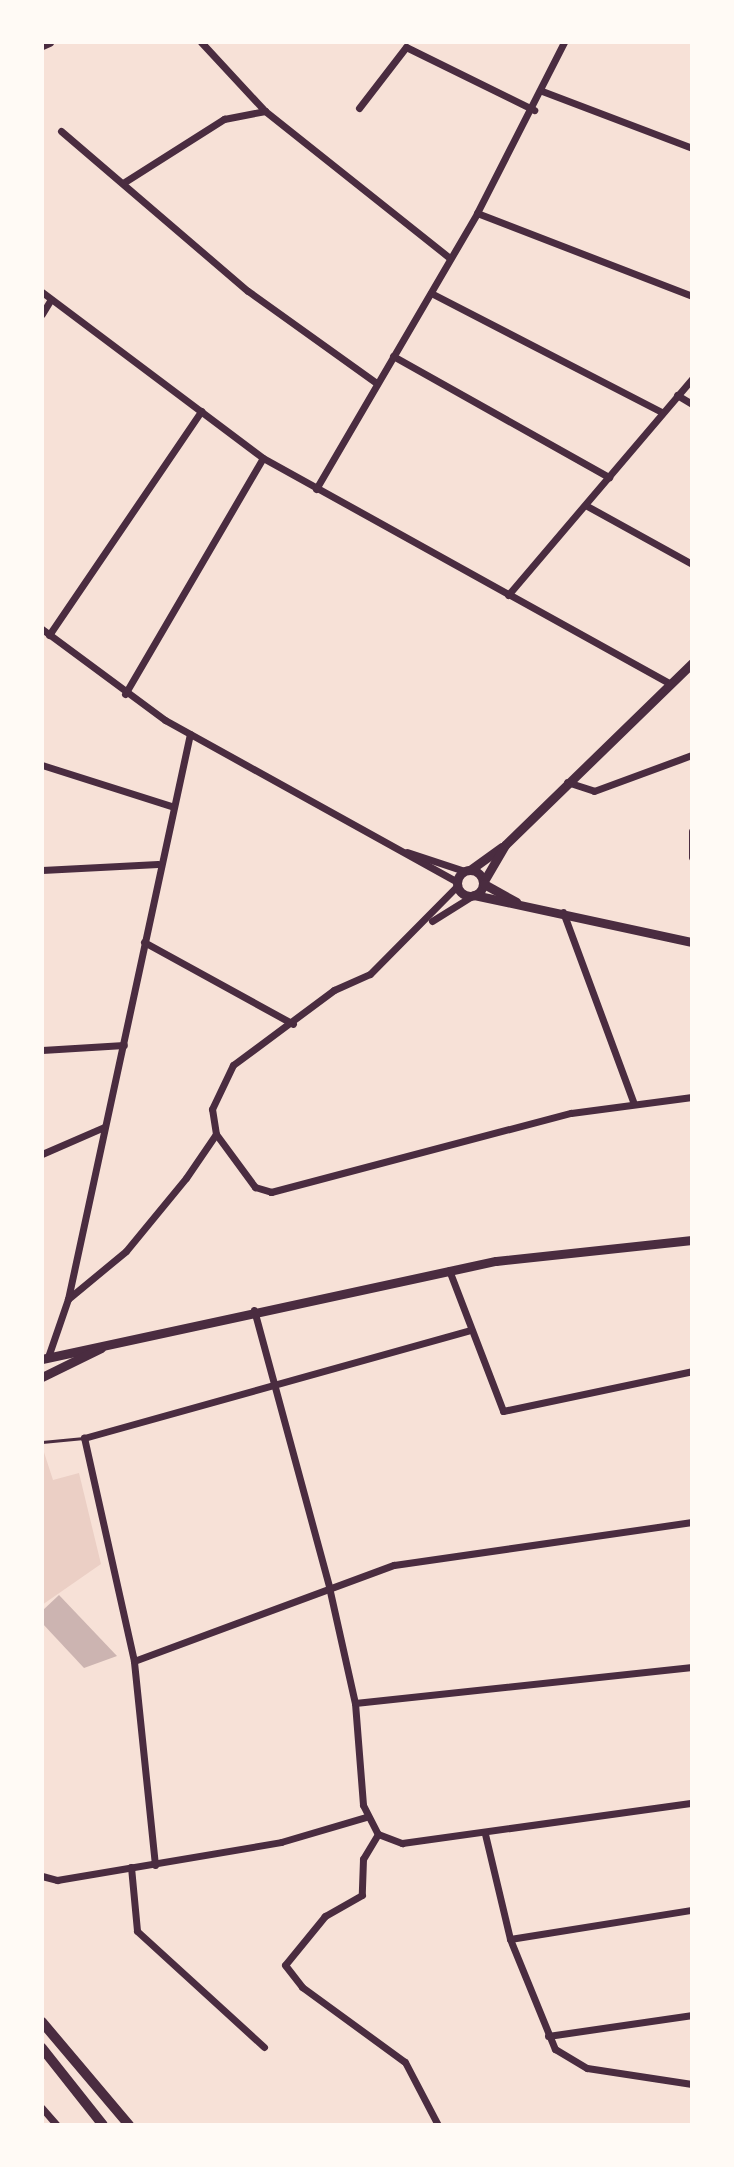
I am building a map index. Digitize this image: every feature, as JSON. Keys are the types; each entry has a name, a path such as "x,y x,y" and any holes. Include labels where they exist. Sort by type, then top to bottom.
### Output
{"main road":[{"path":"42,2022 129,2125"},
{"path":"42,2048 103,2125"}],"street":[{"path":"42,45 49,42"},
{"path":"201,42 265,111 450,258"},
{"path":"316,489 375,382 477,213 534,110 564,42"},
{"path":"359,108 406,47 534,110"},
{"path":"542,91 692,148"},
{"path":"123,183 224,119 265,111"},
{"path":"61,131 248,291 375,382"},
{"path":"477,213 692,296"},
{"path":"42,292 263,458 670,684"},
{"path":"431,293 662,412"},
{"path":"42,314 51,299"},
{"path":"393,356 609,477"},
{"path":"508,595 587,506 692,379"},
{"path":"677,395 692,404"},
{"path":"201,411 46,632 125,694 190,734 405,851 473,896 516,902 692,942"},
{"path":"125,694 263,458"},
{"path":"587,506 692,564"},
{"path":"427,924 467,870 505,845 566,781 692,663"},
{"path":"45,1358 68,1299 124,1045 158,864 190,734"},
{"path":"566,781 594,791 692,755"},
{"path":"42,765 171,806"},
{"path":"692,831 692,857"},
{"path":"505,845 473,896 427,924 370,974 334,990 293,1024 233,1065 212,1109 216,1134 255,1187 271,1192 633,1101 692,1097"},
{"path":"405,851 467,870 516,902"},
{"path":"42,870 158,864"},
{"path":"563,912 633,1101"},
{"path":"144,942 293,1024"},
{"path":"42,1050 124,1045"},
{"path":"42,1154 104,1127"},
{"path":"68,1299 142,1233 216,1134"},
{"path":"45,1358 254,1310 449,1270 692,1240"},
{"path":"449,1270 468,1331 503,1411 692,1371"},
{"path":"254,1310 329,1587 355,1703 366,1817 378,1834 402,1843 485,1834 692,1803"},
{"path":"155,1865 134,1661 84,1438 468,1331"},
{"path":"42,1377 111,1343"},
{"path":"134,1661 329,1587 421,1559 692,1522"},
{"path":"355,1703 692,1667"},
{"path":"42,1876 57,1880 155,1865 313,1835 366,1817"},
{"path":"378,1834 363,1859 361,1896 325,1916 291,1949 285,1965 302,1987 410,2067 438,2125"},
{"path":"485,1834 510,1939 548,2036 562,2056 587,2068 692,2084"},
{"path":"131,1867 137,1931 264,2047"},
{"path":"510,1939 692,1910"},
{"path":"548,2036 692,2015"},
{"path":"42,2108 57,2125"}],"lane":[{"path":"42,1442 84,1438"}],"shaded area":[{"path":"42,1446 53,1480 79,1473 101,1564 42,1605"}],"building":[{"path":"59,1595 117,1656 84,1668 42,1623 42,1611"}]}
